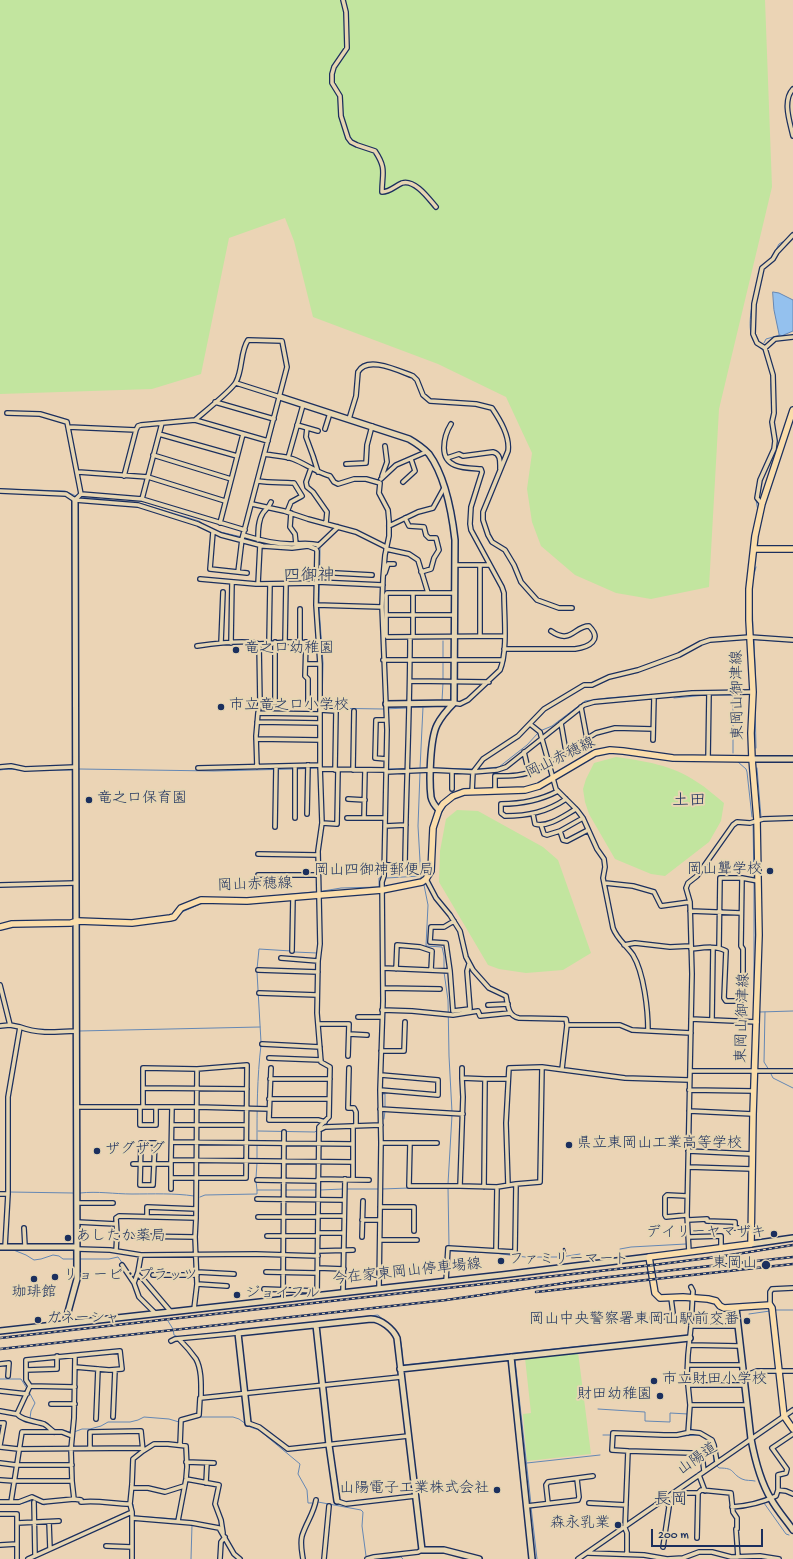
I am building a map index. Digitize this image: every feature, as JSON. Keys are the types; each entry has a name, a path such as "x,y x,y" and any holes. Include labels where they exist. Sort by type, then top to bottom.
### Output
{"main road":[{"name":"東岡山御津線","path":"751,1244 754,1070 757,1022 759,935 756,881 758,820 752,759 751,733 753,692 749,589 762,504 793,410"},
{"path":"754,549 793,549"},
{"name":"岡山赤穂線","path":"0,927 12,924 76,921 136,923 174,917 181,908 201,900 247,901 382,890 414,884 426,879 431,871 433,828 439,810 443,804 453,796 464,792 525,790 539,786 595,753 610,750 673,758 752,759"},
{"path":"751,1244 649,1257 655,1293 660,1298 714,1300 722,1308 770,1304 772,1308 784,1416 793,1429"}],"street":[{"path":"343,0 346,12 347,48 334,67 332,83 340,96 341,116 348,138 351,142 357,145 375,151 381,159 384,172 382,192 390,190 403,183 407,183 414,185 436,207"},
{"path":"793,89 787,101 793,136"},
{"path":"762,504 757,498 760,480 775,446 772,422 774,413 773,375 765,348 755,340 753,334 754,304 761,271 793,235"},
{"path":"765,348 775,339 793,337"},
{"path":"195,420 236,383 242,366 248,340 282,341 287,367 242,540 238,572"},
{"path":"349,419 356,396 358,372 367,365 376,363 413,376 417,380 423,395 430,400 476,404 492,408 504,430 509,444 508,451 483,512 483,520 488,535 492,542 504,550 514,565 521,582 537,600 559,608 572,608"},
{"path":"236,383 409,439 426,452 435,465 444,488 453,527 455,565 454,703 436,726 433,740 431,770 431,797 434,806 439,810"},
{"path":"215,402 274,420"},
{"path":"288,458 303,405"},
{"path":"7,413 40,414 67,422 78,472 81,494"},
{"path":"325,429 330,413"},
{"path":"124,476 136,430 141,424 195,420 268,442"},
{"path":"142,500 162,423"},
{"path":"386,707 454,703 460,704 468,700 489,682 500,670 503,660 504,593 470,524 471,507 482,472 481,469 454,466 446,458 444,453 445,437 451,424"},
{"path":"298,425 318,432"},
{"path":"346,464 366,463 367,446 372,426"},
{"path":"68,427 136,430"},
{"path":"307,428 306,437 318,472"},
{"path":"159,434 237,456"},
{"path":"220,523 243,434"},
{"path":"379,1288 381,1125 383,1110 380,1090 383,988 382,890 386,771 386,707 383,660 382,585 389,526 388,510 379,493 386,462 385,446"},
{"path":"381,481 396,465 426,452"},
{"path":"446,458 458,454 463,456 493,452 499,457 500,470"},
{"path":"265,454 288,458 330,476 334,482 338,484 354,479 381,481"},
{"path":"153,456 231,478"},
{"path":"403,482 415,471 411,459"},
{"path":"311,468 306,482 326,512 326,523"},
{"path":"78,472 148,477 225,500"},
{"path":"258,481 270,483 294,483 302,496 291,502 289,512 290,527 295,534 297,546"},
{"path":"389,526 418,512 433,508 444,488"},
{"path":"0,491 66,494 75,500 138,506 198,524 213,532 260,545 297,546 310,542 317,547 319,572 318,605 322,823 318,855 320,944 317,995 321,1062 330,1067 329,1117 320,1125 319,1130 317,1293 264,1289"},
{"path":"81,494 142,500 220,523 258,540 297,546"},
{"path":"65,1323 77,1284 75,500 81,494"},
{"path":"258,540 260,520 271,502"},
{"path":"252,504 289,512 338,528 356,532 386,548 409,554 418,560 428,593"},
{"path":"405,518 408,526 424,528 426,535 429,538 436,538 439,550 434,558 431,569 422,572"},
{"path":"317,547 338,528"},
{"path":"213,532 210,569 248,573"},
{"path":"258,584 260,545"},
{"path":"383,578 387,566 394,564"},
{"path":"455,565 490,565"},
{"path":"480,565 480,636"},
{"path":"319,572 372,575"},
{"path":"200,579 258,584 318,582 382,585"},
{"path":"232,582 232,643"},
{"path":"269,643 270,584"},
{"path":"285,642 286,584"},
{"path":"221,643 223,592"},
{"path":"455,593 387,593 387,637 504,636"},
{"path":"384,865 405,865 413,593"},
{"path":"318,605 382,607"},
{"path":"300,609 300,642"},
{"path":"386,615 455,615"},
{"path":"504,649 575,649 582,648 596,637 589,626 583,627 569,636 560,636 551,631"},
{"path":"472,792 474,769 483,759 518,736 544,709 584,685 592,685 609,678 638,670 679,655 705,642 750,638 793,640"},
{"path":"197,646 221,643 254,642 259,644 275,642 319,643"},
{"path":"260,703 275,703 275,642"},
{"path":"306,642 308,702"},
{"path":"257,767 256,739 260,703 259,644"},
{"path":"383,660 503,660"},
{"path":"306,664 320,664"},
{"path":"410,681 489,682"},
{"path":"320,770 452,771 502,769 581,707 594,702 654,697 753,692"},
{"path":"708,758 709,695"},
{"path":"653,740 654,697"},
{"path":"581,707 587,739"},
{"path":"258,713 336,711 337,824 322,823"},
{"path":"353,770 354,711"},
{"path":"386,720 376,720 376,758 386,759"},
{"path":"257,722 320,723"},
{"path":"561,723 566,752"},
{"path":"530,724 539,732 542,738 552,778 558,791 576,808 597,849 604,859 605,867 603,878 613,928 616,935 632,955 637,966 647,1008 648,1031"},
{"path":"495,791 496,776 520,776 529,773 596,733 615,728 653,729"},
{"path":"256,739 320,740"},
{"path":"524,752 529,773"},
{"path":"752,759 793,759"},
{"path":"198,768 295,768 320,765"},
{"path":"0,767 11,766 25,769 75,767"},
{"path":"307,814 308,767"},
{"path":"275,827 276,768"},
{"path":"295,768 295,818"},
{"path":"364,818 365,770"},
{"path":"452,771 452,789"},
{"path":"558,791 535,801 501,804 501,813 505,816 533,814 545,811 566,799"},
{"path":"348,799 365,800"},
{"path":"533,814 535,824 541,825 556,820 576,808"},
{"path":"347,818 385,818"},
{"path":"541,825 544,834 547,835 560,831 582,818"},
{"path":"689,1252 687,1196 692,974 690,902 686,888 688,884 697,876 733,825 737,822 750,823 758,820 793,818"},
{"path":"385,826 406,825"},
{"path":"560,831 563,840 567,841 588,830"},
{"path":"258,854 318,855"},
{"path":"258,875 318,875"},
{"path":"718,948 720,878 742,878 756,881"},
{"path":"624,945 635,943 670,947 718,948 726,951 724,998 726,1001 740,1001 743,999 743,949 741,946 742,878"},
{"path":"426,879 436,898 460,931 469,964 489,988 506,996 510,1013 513,1017 566,1019 567,1025 562,1069"},
{"path":"0,885 76,883"},
{"path":"604,883 633,886 654,892 661,906 690,902"},
{"path":"292,951 293,897"},
{"path":"690,911 742,913"},
{"path":"454,921 444,927 431,927 430,942 446,943 453,1011 470,1009 467,971 469,964"},
{"path":"396,969 397,945 420,947 432,951 431,970"},
{"path":"712,1020 713,948"},
{"path":"281,958 318,960"},
{"path":"383,968 450,971"},
{"path":"258,970 318,972"},
{"path":"0,985 10,1025"},
{"path":"383,988 440,989"},
{"path":"259,993 317,995"},
{"path":"488,1005 508,1004"},
{"path":"382,1010 412,1011 449,1015 478,1011 480,1016 510,1013"},
{"path":"358,1017 382,1017"},
{"path":"691,1019 757,1022"},
{"path":"381,1051 404,1051 405,1022"},
{"path":"318,1024 349,1024 348,1056"},
{"path":"0,1026 10,1025 34,1031 49,1032 76,1031"},
{"path":"567,1025 620,1025 632,1030 691,1033"},
{"path":"20,1027 8,1097 8,1193 3,1247 25,1246 77,1248 116,1251 141,1255 318,1256"},
{"path":"349,1034 367,1035"},
{"path":"262,1044 320,1047"},
{"path":"268,1058 321,1060"},
{"path":"156,1107 156,1125 140,1125 144,1068 197,1069 247,1065 246,1178 171,1178"},
{"path":"410,1143 409,1186 497,1187 540,1182 542,1067"},
{"path":"508,1185 506,1123 509,1068 542,1067 625,1078 689,1080"},
{"path":"271,1068 269,1120 318,1120 325,1122"},
{"path":"349,1068 348,1108 354,1108 356,1112 353,1144 353,1179"},
{"path":"460,1186 463,1114 462,1068"},
{"path":"194,1310 197,1284 195,1237 197,1178 197,1069"},
{"path":"690,1071 793,1071"},
{"path":"380,1090 438,1095 438,1080 381,1075"},
{"path":"462,1078 508,1079"},
{"path":"270,1079 330,1079"},
{"path":"484,1187 485,1079"},
{"path":"143,1088 247,1089"},
{"path":"689,1090 754,1091"},
{"path":"269,1099 330,1099"},
{"path":"76,1107 197,1107 269,1109"},
{"path":"171,1189 172,1107"},
{"path":"383,1110 463,1114"},
{"path":"689,1111 753,1114"},
{"path":"172,1124 246,1125"},
{"path":"319,1130 325,1127 381,1125"},
{"path":"283,1300 284,1132"},
{"path":"172,1142 353,1144"},
{"path":"381,1142 437,1143"},
{"path":"141,1143 155,1143 154,1164 153,1185 140,1185 141,1143"},
{"path":"688,1151 753,1154"},
{"path":"133,1164 154,1164 197,1160 353,1162"},
{"path":"688,1167 752,1169"},
{"path":"343,1292 344,1179"},
{"path":"257,1180 369,1180"},
{"path":"446,1281 450,1248 516,1252 516,1184"},
{"path":"496,1250 497,1187"},
{"path":"0,1194 8,1193"},
{"path":"687,1196 666,1195 664,1215 666,1217 687,1215"},
{"path":"257,1199 344,1200"},
{"path":"362,1202 362,1237"},
{"path":"77,1203 112,1203"},
{"path":"147,1216 147,1207 196,1209"},
{"path":"380,1207 414,1207 414,1231"},
{"path":"116,1251 116,1218 119,1216 196,1218"},
{"path":"258,1217 344,1216"},
{"path":"688,1220 707,1219 708,1221 735,1222 735,1228 751,1228"},
{"path":"362,1220 380,1220"},
{"path":"77,1222 116,1224"},
{"path":"24,1228 25,1246"},
{"path":"267,1236 344,1233"},
{"path":"134,1236 195,1237"},
{"path":"689,1237 721,1236 721,1249"},
{"path":"751,1244 793,1238"},
{"path":"380,1240 417,1240"},
{"path":"318,1251 353,1250"},
{"path":"135,1283 138,1275 141,1255"},
{"name":"今在家東岡山停車場線","path":"0,1331 283,1300 317,1293 343,1292 446,1281 649,1257"},
{"path":"122,1266 135,1283 139,1297 156,1314"},
{"path":"318,1268 344,1269"},
{"path":"266,1272 318,1274"},
{"path":"152,1275 234,1274"},
{"path":"138,1275 171,1312"},
{"path":"197,1284 227,1286"},
{"path":"688,1433 690,1405 688,1365 693,1291 690,1287"},
{"path":"770,1304 770,1292 772,1289 793,1288"},
{"path":"652,1318 671,1316 673,1313 671,1298"},
{"path":"736,1308 750,1439 759,1474 770,1499 793,1530"},
{"path":"171,1341 371,1319 380,1321 394,1332 397,1338 422,1550"},
{"path":"316,1325 337,1501 346,1504 415,1496"},
{"path":"691,1326 738,1326"},
{"path":"238,1333 248,1423 260,1427 288,1449 408,1436"},
{"path":"400,1368 690,1338"},
{"path":"179,1339 195,1358 197,1363 200,1374 201,1398 199,1415 181,1422 180,1444"},
{"path":"689,1345 740,1346"},
{"path":"17,1414 28,1391 26,1380 26,1360 120,1351 122,1369 115,1370 75,1367"},
{"path":"26,1370 57,1369 57,1356"},
{"path":"75,1356 75,1404 71,1449 72,1481 75,1499"},
{"path":"511,1357 530,1506 532,1559"},
{"path":"0,1364 9,1363 8,1376"},
{"path":"688,1365 742,1365"},
{"path":"96,1419 98,1369"},
{"path":"113,1417 115,1370"},
{"path":"744,1376 750,1375 757,1371 793,1371"},
{"path":"201,1398 322,1384 401,1377"},
{"path":"689,1385 744,1385"},
{"path":"0,1391 28,1391 75,1387"},
{"path":"51,1404 75,1404"},
{"path":"690,1405 747,1405"},
{"name":"山陽道","path":"578,1559 793,1410"},
{"path":"0,1411 17,1414 29,1420 45,1424 54,1432"},
{"path":"0,1423 4,1423 0,1446 18,1449 90,1448 143,1450"},
{"path":"90,1448 90,1432 141,1431 143,1450"},
{"path":"11,1502 18,1449 22,1432 72,1433"},
{"path":"704,1471 702,1455 691,1453 628,1452 612,1450 613,1435 664,1435 691,1432 700,1433 712,1440 717,1462"},
{"path":"732,1507 747,1506 764,1502 776,1496 778,1490 778,1475 786,1473 787,1469 772,1448 793,1434"},
{"path":"132,1559 132,1512 130,1503 133,1459 143,1450 154,1444 180,1444 186,1446 186,1479 178,1520"},
{"path":"628,1452 624,1528 627,1533 628,1556"},
{"path":"186,1462 214,1463"},
{"path":"0,1463 16,1466 72,1465"},
{"path":"206,1483 207,1463"},
{"path":"699,1475 705,1491"},
{"path":"548,1504 546,1485 548,1482 593,1476"},
{"path":"186,1479 219,1485 214,1504 221,1520 223,1533"},
{"path":"530,1506 578,1500 577,1479"},
{"path":"0,1480 72,1481"},
{"path":"132,1488 148,1488 165,1492 184,1486"},
{"path":"673,1493 698,1493 701,1490 731,1493 733,1512 737,1518 736,1529 738,1557"},
{"path":"778,1490 786,1490 793,1494"},
{"path":"698,1493 698,1538"},
{"path":"0,1502 19,1502 32,1497 43,1502 75,1499 81,1501 95,1501 114,1504 130,1503"},
{"path":"663,1547 669,1507 666,1498"},
{"path":"303,1559 301,1544 302,1536 313,1513 316,1500"},
{"path":"34,1502 35,1556"},
{"path":"589,1503 626,1505"},
{"path":"324,1559 329,1506"},
{"path":"28,1559 132,1512"},
{"path":"0,1514 17,1514 17,1559"},
{"path":"132,1518 178,1520 219,1528 234,1554 240,1559"},
{"path":"17,1523 59,1521"},
{"path":"50,1522 50,1549"},
{"path":"220,1559 221,1542 225,1537"},
{"path":"0,1544 17,1544"},
{"path":"106,1546 132,1547"},
{"path":"367,1559 418,1552 422,1550 444,1550 467,1557 480,1559"},
{"path":"587,1553 628,1556 644,1555 667,1559 679,1558 699,1552 712,1552 731,1557 751,1558 760,1556 779,1559"},
{"path":"406,1553 406,1559"}],"green space":[{"path":"0,0 765,0 772,187 719,409 709,587 651,599 616,593 575,575 541,546 532,522 527,489 532,453 506,397 438,364 313,317 294,241 285,218 229,238 201,374 152,389 0,394"},
{"path":"616,757 648,762 678,771 701,784 724,803 721,821 709,842 665,876 651,874 615,859 589,814 583,789 586,779 594,763"},
{"path":"457,810 478,811 543,847 558,860 591,953 563,970 526,973 499,969 488,965 439,882 440,851 446,819"},
{"path":"578,1352 591,1454 527,1461 523,1414 531,1413 525,1358"}],"water":[{"path":"773,292 779,293 793,300 793,331 779,337 774,310"}],"waterway":[{"path":"771,259 779,244 786,240"},
{"path":"754,342 750,330 750,323 756,289"},
{"path":"764,343 766,339 780,335"},
{"path":"758,346 764,351 766,358"},
{"path":"771,384 772,415"},
{"path":"0,489 65,491 76,496"},
{"path":"79,497 139,503 199,521 206,526"},
{"path":"756,500 758,511"},
{"path":"216,531 242,537"},
{"path":"245,537 264,544 276,545"},
{"path":"290,546 296,546"},
{"path":"319,548 319,604"},
{"path":"753,578 756,567"},
{"path":"752,588 753,636"},
{"path":"319,607 323,663 322,708 408,708"},
{"path":"753,639 761,640"},
{"path":"754,640 756,690"},
{"path":"764,640 793,642"},
{"path":"443,641 443,658"},
{"path":"443,661 443,680"},
{"path":"442,701 443,683"},
{"path":"540,731 552,726 585,701 661,694"},
{"path":"674,698 707,695"},
{"path":"710,695 733,695 733,753"},
{"path":"755,701 756,748"},
{"path":"424,707 442,706"},
{"path":"411,707 423,707 420,769"},
{"path":"477,769 499,767 527,745 538,733"},
{"path":"738,762 746,769 747,772 752,817"},
{"path":"296,769 318,768"},
{"path":"389,769 427,768"},
{"path":"436,768 473,769"},
{"path":"757,768 761,817"},
{"path":"79,769 214,771 293,769"},
{"path":"0,770 33,770"},
{"path":"38,770 72,770"},
{"path":"420,773 418,826 421,878"},
{"path":"761,821 777,820"},
{"path":"782,820 793,820"},
{"path":"753,824 754,879"},
{"path":"387,878 420,876"},
{"path":"323,891 341,888 379,887 379,878 382,878"},
{"path":"754,883 754,1011"},
{"path":"424,885 428,905 426,946 442,947 444,969"},
{"path":"262,897 314,892"},
{"path":"180,913 205,903"},
{"path":"218,903 245,904"},
{"path":"250,904 256,903"},
{"path":"257,969 259,949 291,951"},
{"path":"294,952 317,953"},
{"path":"257,972 261,1042"},
{"path":"444,972 448,1000 452,1112"},
{"path":"760,1012 793,1011"},
{"path":"765,1012 764,1062 769,1070"},
{"path":"79,1031 260,1027"},
{"path":"36,1029 63,1030"},
{"path":"257,1142 257,1106 261,1045"},
{"path":"770,1072 773,1078 793,1088"},
{"path":"383,1094 385,1094 385,1108"},
{"path":"384,1119 385,1111"},
{"path":"448,1184 452,1115"},
{"path":"334,1125 355,1124"},
{"path":"258,1131 315,1132 317,1130"},
{"path":"257,1145 257,1159"},
{"path":"256,1178 257,1163"},
{"path":"256,1181 257,1190"},
{"path":"448,1187 449,1246"},
{"path":"382,1189 409,1188"},
{"path":"428,1188 447,1188"},
{"path":"320,1190 343,1189"},
{"path":"346,1189 379,1189"},
{"path":"200,1197 205,1195 257,1194 257,1190 281,1190"},
{"path":"285,1190 316,1190"},
{"path":"0,1192 5,1192"},
{"path":"9,1192 73,1193"},
{"path":"80,1193 171,1194 194,1196"},
{"path":"620,1249 686,1244"},
{"path":"0,1250 7,1249"},
{"path":"11,1249 34,1260 53,1255 59,1256 63,1259 73,1259"},
{"path":"450,1249 451,1251 494,1253 525,1257 561,1257 580,1254"},
{"path":"80,1259 109,1259 118,1257 123,1264"},
{"path":"152,1307 157,1311"},
{"path":"775,1310 793,1310"},
{"path":"749,1314 770,1311"},
{"path":"168,1321 173,1329 174,1335 178,1337 378,1315 387,1323"},
{"path":"390,1325 400,1338 403,1365 591,1345"},
{"path":"515,1360 531,1504"},
{"path":"0,1379 21,1379 28,1390"},
{"path":"29,1392 35,1403 31,1411 30,1418 36,1420"},
{"path":"598,1409 645,1412 645,1421 670,1422 670,1413 688,1414"},
{"path":"691,1416 691,1430"},
{"path":"74,1432 101,1426 108,1422 130,1422 144,1417 169,1419 179,1422"},
{"path":"183,1421 201,1417 233,1417 239,1419 250,1427 259,1430 300,1464 298,1474 307,1490 308,1503 312,1503"},
{"path":"51,1427 53,1429 71,1432"},
{"path":"603,1435 611,1435"},
{"path":"632,1435 665,1437"},
{"path":"682,1436 699,1435"},
{"path":"712,1446 714,1462"},
{"path":"73,1452 73,1463"},
{"path":"527,1463 600,1455"},
{"path":"716,1465 719,1468 731,1470 742,1479 755,1481"},
{"path":"73,1475 75,1491"},
{"path":"1,1504 20,1504 34,1500 44,1505 49,1503"},
{"path":"60,1502 76,1501"},
{"path":"318,1502 361,1510 363,1512 362,1526 366,1556"},
{"path":"131,1503 133,1504 134,1516 176,1519"},
{"path":"764,1503 786,1534 789,1535"},
{"path":"531,1507 537,1559"},
{"path":"180,1520 193,1522"},
{"path":"191,1559 192,1525"},
{"path":"382,1559 401,1557 403,1559"}],"railway":[{"path":"0,1338 653,1265 793,1245"},
{"path":"564,1249 565,1253"},
{"path":"0,1349 446,1300 600,1278 793,1257"},
{"path":"536,1292 793,1264"}],"place":[{"name":"竜之口幼稚園","path":"236,650"},
{"name":"市立竜之口小学校","path":"221,707"},
{"name":"竜之口保育園","path":"89,800"},
{"name":"岡山聾学校","path":"770,871"},
{"name":"岡山四御神郵便局","path":"306,872"},
{"name":"県立東岡山工業高等学校","path":"569,1145"},
{"name":"ザグザグ","path":"97,1151"},
{"name":"デイリーヤマザキ","path":"774,1234"},
{"name":"あしたか薬局","path":"68,1238"},
{"name":"ファミリーマート","path":"501,1261"},
{"name":"東岡山","path":"766,1265"},
{"name":"リョービ・プラッツ","path":"55,1277"},
{"name":"珈琲館","path":"34,1279"},
{"name":"ジョイフル","path":"237,1295"},
{"name":"ガネーシャ","path":"38,1320"},
{"name":"岡山中央警察署東岡山駅前交番","path":"747,1321"},
{"name":"市立財田小学校","path":"654,1381"},
{"name":"財田幼稚園","path":"660,1396"},
{"name":"山陽電子工業株式会社","path":"497,1490"},
{"name":"森永乳業","path":"618,1525"}],"district":[{"name":"四御神","path":"309,577"},
{"name":"土田","path":"689,802"},
{"name":"長岡","path":"671,1501"}]}
